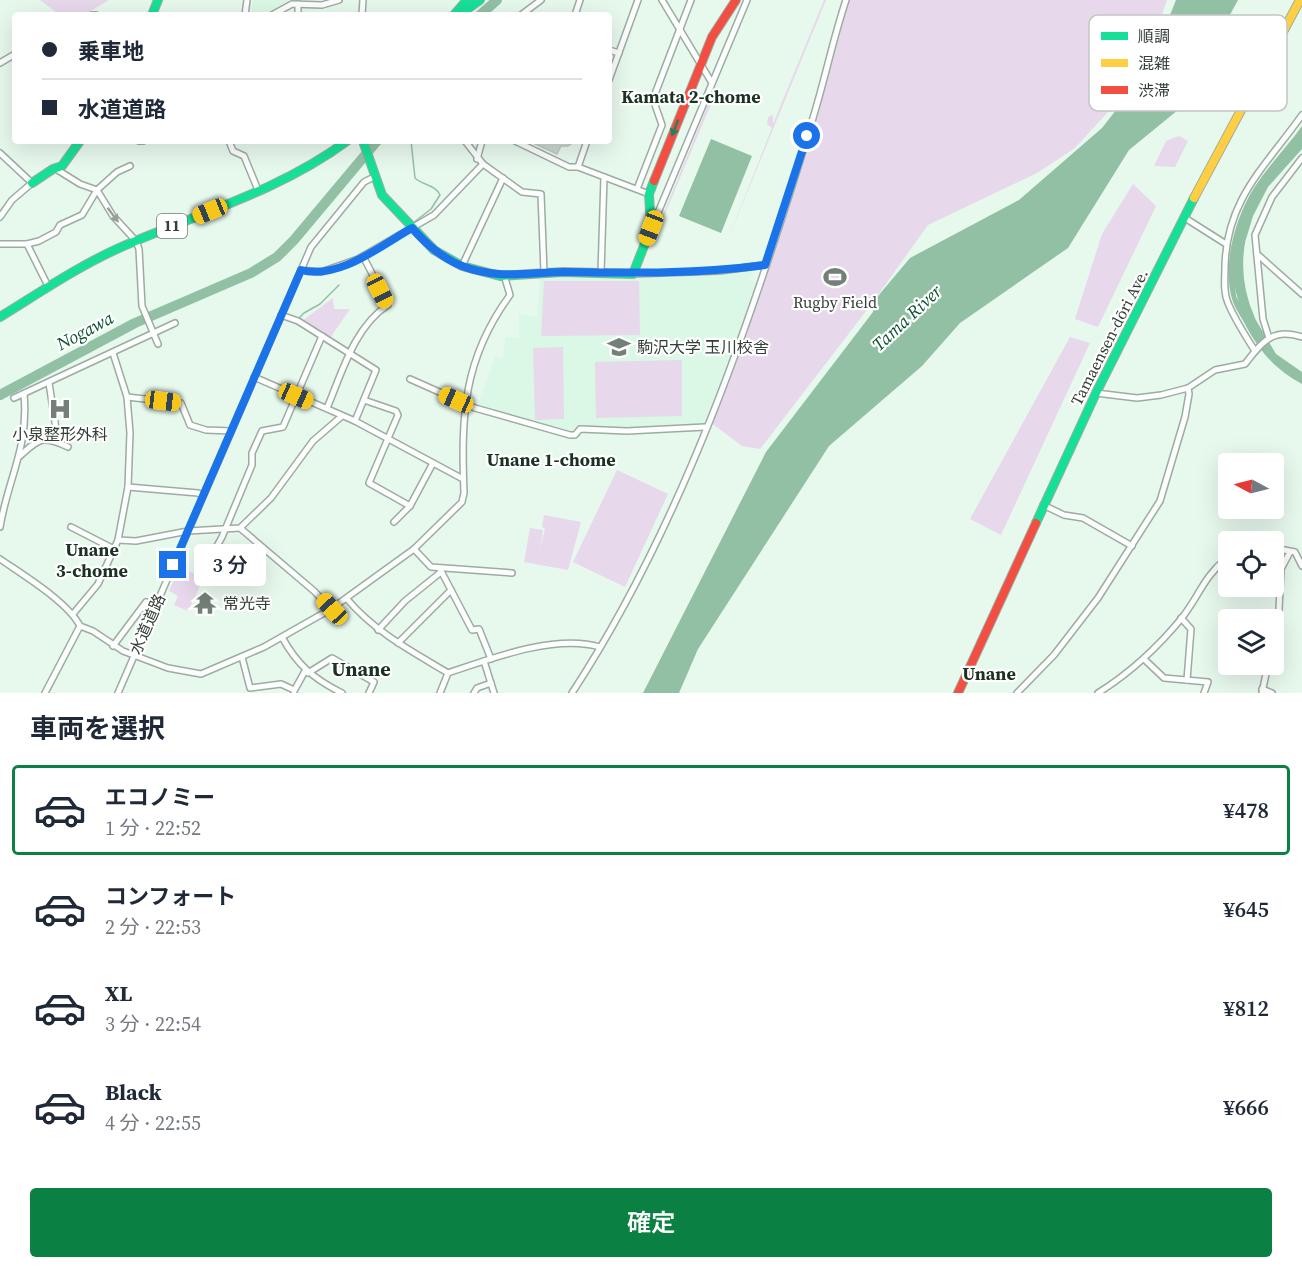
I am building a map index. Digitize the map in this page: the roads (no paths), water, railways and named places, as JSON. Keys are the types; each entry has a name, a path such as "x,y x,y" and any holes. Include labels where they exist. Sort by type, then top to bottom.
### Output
{"main road":[{"path":"457,12 467,0"},
{"path":"463,12 480,0"},
{"path":"364,144 382,195 434,250 462,266 504,275 544,272 633,274 651,228 650,194 700,63 712,37 736,0"},
{"name":"Tamaensen-dōri Ave.","path":"1287,25 1300,0"},
{"name":"Tamaensen-dōri Ave.","path":"960,692 1043,505 1096,393 1241,111"},
{"path":"32,183 62,166 78,144"},
{"name":"11","path":"0,317 68,273 136,240 312,167 343,144"}],"street":[{"path":"277,12 292,4 322,5 336,0"},
{"path":"526,12 541,0"},
{"path":"612,72 638,0"},
{"path":"662,0 712,83"},
{"path":"637,189 662,125 653,99 691,0"},
{"path":"651,228 747,0"},
{"path":"572,693 600,647 656,543 733,360 813,118 846,0"},
{"path":"298,4 298,12"},
{"path":"612,51 619,53"},
{"path":"1255,350 1236,322 1227,301 1226,244 1232,219 1245,191 1302,115"},
{"path":"230,144 232,151 244,156 258,190"},
{"path":"467,144 477,159 522,192 542,194 544,272"},
{"path":"477,159 481,144"},
{"path":"521,144 569,167 578,167 650,194"},
{"path":"578,167 586,144"},
{"path":"0,153 32,183 12,200 0,217"},
{"path":"1269,339 1263,319 1255,235 1272,197 1302,158"},
{"path":"301,270 321,272 363,256 412,228 434,215 483,164"},
{"path":"0,244 27,244 39,241 56,232 60,225 82,215 97,190 117,172 130,166"},
{"path":"56,169 81,184 97,190 113,216 136,240 142,284 142,306 158,344"},
{"name":"水道道路","path":"117,693 310,247 373,173"},
{"path":"602,273 604,177"},
{"path":"462,266 503,178"},
{"path":"1185,218 1226,244"},
{"path":"27,244 48,286"},
{"path":"1257,254 1302,294"},
{"path":"327,408 350,353 371,318 388,305 363,256"},
{"path":"633,274 719,271 765,265"},
{"path":"0,559 39,585 73,614 80,626 93,631 113,646 168,668 201,674 242,657 332,609 414,549 462,502 465,403 479,348 488,327 510,295 504,275"},
{"path":"281,315 298,321 376,370 355,421"},
{"path":"14,399 175,323"},
{"path":"1096,393 1137,398 1188,388 1215,370 1245,364 1255,350 1279,332 1302,336"},
{"path":"208,562 226,527 252,465 252,453 262,431 283,427 322,336"},
{"path":"73,614 98,584 118,540 128,487 130,433 127,397 113,353"},
{"path":"254,377 355,421 463,479"},
{"path":"410,379 465,403 516,421 570,435 575,435 580,429 627,431 705,428"},
{"path":"49,383 58,442"},
{"path":"1017,693 1054,655 1115,575 1162,496 1185,417 1188,388"},
{"path":"0,527 26,423 24,394"},
{"path":"127,397 181,403 190,425 206,430 231,431"},
{"path":"364,400 396,411 398,415 369,483 410,506"},
{"path":"240,528 271,498 313,441 342,416"},
{"path":"19,457 36,441 43,439 68,447"},
{"path":"394,522 410,506 433,463"},
{"path":"128,487 198,493 203,496"},
{"path":"1043,505 1064,515 1083,518 1132,546"},
{"path":"70,527 114,549"},
{"path":"118,540 136,542 188,531 226,527 240,528 332,609"},
{"path":"414,549 431,567 440,570 512,573"},
{"path":"1284,550 1295,552 1302,566"},
{"path":"1279,609 1281,569 1290,552"},
{"path":"1098,693 1125,677 1144,659 1181,618 1210,572 1218,565"},
{"path":"440,570 472,630 479,628 491,658"},
{"path":"378,630 405,601 440,570"},
{"path":"398,643 452,590"},
{"path":"347,599 378,630 448,673 491,658 542,646 573,644 600,647"},
{"path":"113,646 146,602"},
{"path":"1181,618 1191,629 1187,680"},
{"path":"45,693 80,626"},
{"path":"282,637 292,656 306,672 334,691 342,693"},
{"path":"242,657 250,688 281,684 294,691 306,672 332,658 374,682 369,693"},
{"path":"1144,659 1164,678 1208,682 1204,693"},
{"path":"484,661 494,693"},
{"path":"440,693 448,673"},
{"path":"1266,675 1262,691 1272,693"},
{"path":"474,693 477,687 491,683"}],"water":[{"path":"1176,0 1238,0 1230,15 1170,15"},
{"name":"Tama River","path":"1115,111 1177,111 1129,150 1068,248 960,323 922,366 829,446 698,649 679,693 643,693 766,452 873,312 873,302 910,258 1019,200 1102,128"},
{"path":"1302,126 1302,149 1268,187 1253,216 1246,239 1237,253 1235,279 1236,296 1240,304 1250,310 1276,354 1302,372 1302,384 1270,360 1257,344 1237,311 1230,288 1229,258 1236,228 1247,200 1265,172"},
{"path":"711,139 752,156 721,233 679,216"}],"waterway":[{"path":"483,12 497,0"},
{"name":"Nogawa","path":"0,395 135,323 251,273 277,257 374,144"},
{"path":"411,144 415,178 435,189 440,195 431,209 413,223"},
{"path":"1241,237 1238,258 1239,279 1250,319"},
{"path":"299,318 320,304 339,285"}],"place":[{"name":"Rugby Field","path":"835,277"},
{"name":"駒沢大学 玉川校舎","path":"619,347"},
{"name":"小泉整形外科","path":"60,409"},
{"name":"常光寺","path":"205,603"}],"district":[{"name":"Kamata 2-chome","path":"691,97"},
{"name":"Unane 1-chome","path":"551,460"},
{"name":"Unane 3-chome","path":"92,560"},
{"name":"Unane","path":"361,669"},
{"name":"Unane","path":"989,674"}]}
